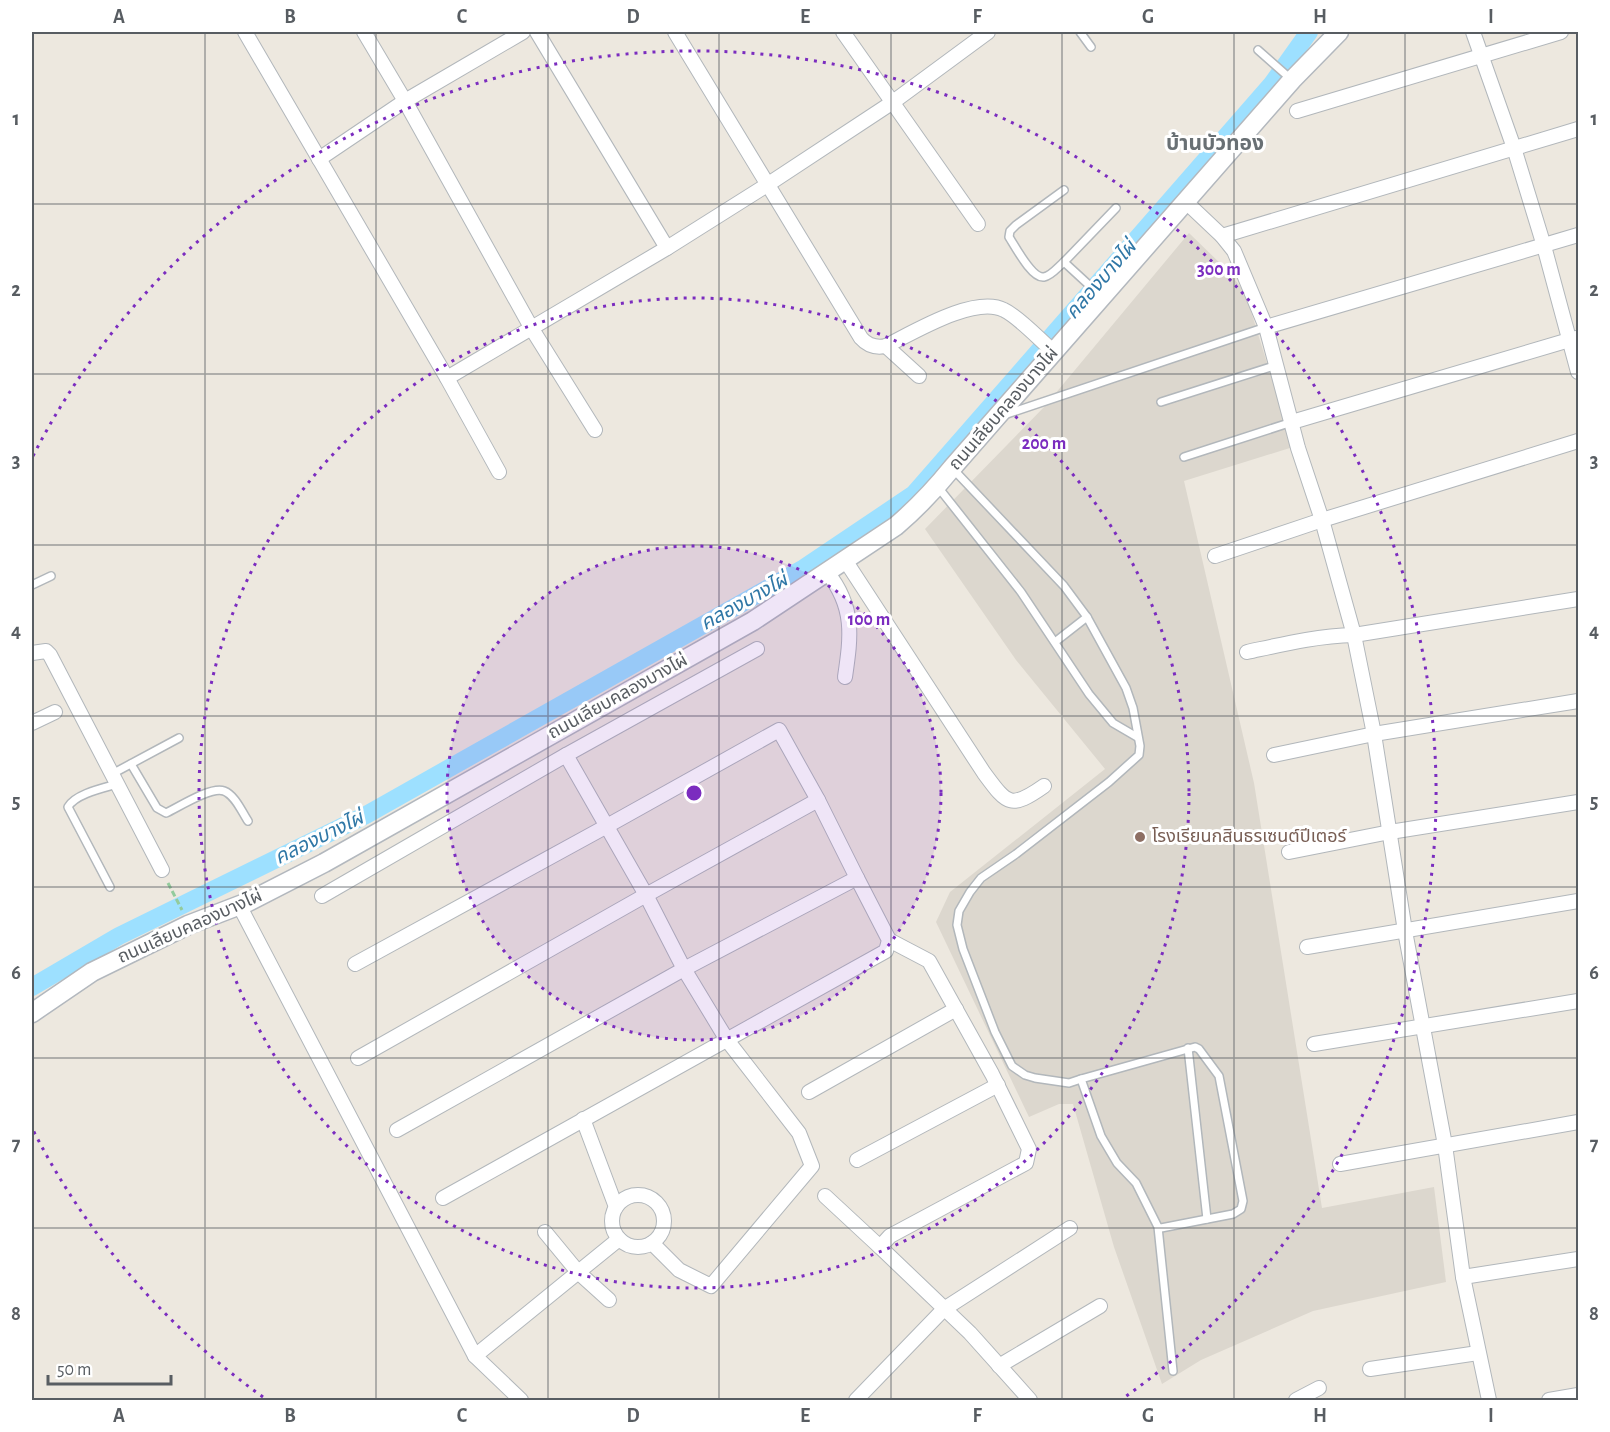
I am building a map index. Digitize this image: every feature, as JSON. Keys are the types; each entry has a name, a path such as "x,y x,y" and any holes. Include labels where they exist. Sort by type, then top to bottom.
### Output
{"street":[{"path":"245,32 447,378 499,472"},
{"path":"364,32 532,329 595,430"},
{"path":"319,159 405,101 523,32"},
{"path":"537,32 667,248"},
{"path":"675,32 861,338 868,344 878,347 886,346 962,310 978,306 993,306 1004,309 1050,349"},
{"path":"843,32 978,224"},
{"path":"447,378 667,248 767,185 893,102 988,32"},
{"name":"ถนนเลียบคลองบางไผ่","path":"32,1013 92,972 188,925 239,905 324,863 753,621 896,526 937,487 996,418 1050,349 1186,202 1290,78 1339,32"},
{"path":"1473,32 1514,148 1574,339 1578,372"},
{"path":"1297,111 1562,32"},
{"path":"1222,236 1578,129"},
{"path":"1186,202 1222,236 1234,251 1266,327 1298,448 1322,520 1354,634 1374,734 1405,931 1445,1145 1463,1277 1489,1401"},
{"path":"1266,327 1578,235"},
{"path":"1292,422 1574,339"},
{"path":"886,346 919,376"},
{"path":"1215,556 1322,520 1578,441"},
{"path":"845,560 995,789 1006,800 1016,802 1027,798 1044,786"},
{"path":"827,572 836,583 848,610 850,645 845,677"},
{"path":"1247,652 1315,638 1578,599"},
{"path":"322,896 566,755 757,649"},
{"path":"32,653 46,651 50,655 162,870"},
{"path":"1274,755 1374,734 1578,701"},
{"path":"32,723 55,712"},
{"path":"355,964 779,730 818,800 889,940 928,961 998,1085 1029,1149 1026,1163 890,1236 880,1247"},
{"path":"566,755 646,895 684,969 727,1040 799,1133 812,1166 711,1286 679,1270 652,1243"},
{"path":"358,1058 818,800"},
{"path":"1289,852 1390,832 1578,802"},
{"path":"397,1130 684,969 857,878"},
{"path":"1306,947 1578,901"},
{"path":"239,905 475,1356 521,1401"},
{"path":"443,1198 886,951 889,940"},
{"path":"1314,1044 1578,1001"},
{"path":"809,1092 956,1010"},
{"path":"858,1160 998,1085"},
{"path":"583,1119 616,1207"},
{"path":"1340,1164 1578,1122"},
{"path":"636,1195 652,1199 658,1204 664,1220 659,1237 644,1247 626,1245 614,1232 612,1223 616,1207 621,1201 636,1195"},
{"path":"825,1196 970,1333 1030,1401"},
{"path":"856,1401 944,1309 1070,1228"},
{"path":"545,1232 578,1272 609,1300"},
{"path":"475,1356 619,1239"},
{"path":"1463,1277 1578,1259"},
{"path":"999,1366 1101,1306"},
{"path":"1370,1369 1479,1353"},
{"path":"1296,1401 1319,1388"},
{"path":"1549,1401 1578,1395"}],"lane":[{"path":"1080,32 1090,47"},
{"path":"1258,50 1290,78"},
{"path":"1064,190 1010,231 1009,237 1029,268 1041,277 1066,265 1116,208"},
{"path":"1066,265 1099,294"},
{"path":"996,418 1266,327"},
{"path":"1161,402 1277,365"},
{"path":"1184,457 1292,422"},
{"path":"952,468 1064,586 1087,617 1126,688 1133,708 1140,746 1139,755 1109,782 981,878 959,911 957,925 963,949 995,1032 1012,1066 1025,1076 1069,1083 1192,1047 1199,1049 1219,1077 1244,1201 1241,1209 1233,1214 1158,1227"},
{"path":"937,487 1021,592 1089,694 1113,723 1137,737"},
{"path":"32,585 51,576"},
{"path":"1054,642 1087,617"},
{"path":"110,887 68,807 79,797 115,779 131,764 179,738"},
{"path":"131,764 157,808 166,813 212,790 224,791 232,797 248,821"},
{"path":"1188,1048 1207,1219"},
{"path":"1081,1078 1101,1136 1117,1163 1136,1183 1158,1227 1173,1371"}],"path":[{"path":"171,889 184,914"}],"shaded area":[{"name":"โรงเรียนกสินธรเซนต์ปีเตอร์","path":"1189,233 1225,268 1245,292 1293,447 1184,481 1254,783 1322,1208 1434,1187 1446,1282 1313,1311 1201,1360 1162,1384 1114,1247 1073,1104 1059,1104 1029,1117 936,922 950,892 1105,769 1016,660 925,529 1045,406"}],"waterway":[{"name":"คลองบางไผ่","path":"32,987 119,936 366,815 804,568 914,494 1272,84 1309,32"}],"place":[{"name":"โรงเรียนกสินธรเซนต์ปีเตอร์","path":"1140,837"}],"district":[{"name":"บ้านบัวทอง","path":"1215,143"}]}
